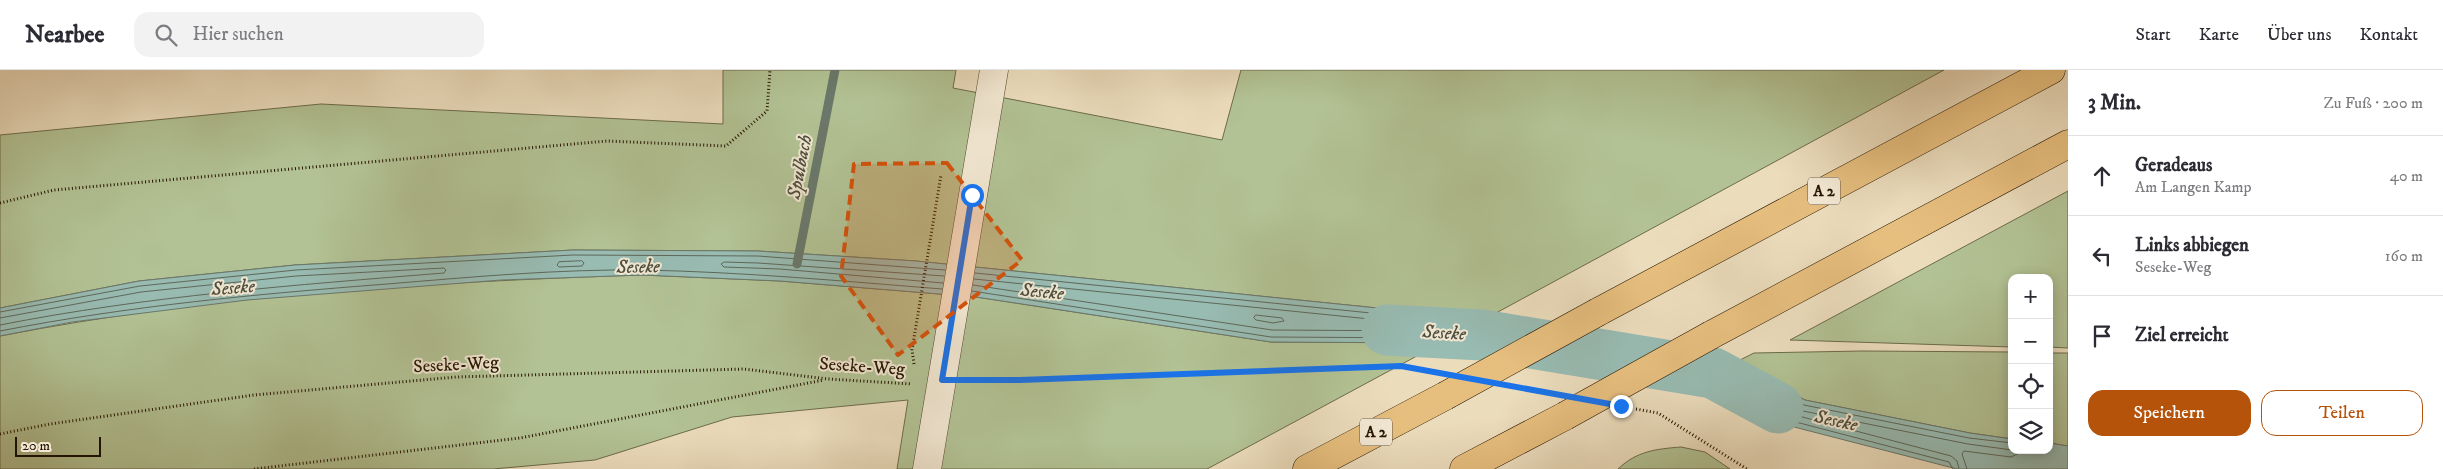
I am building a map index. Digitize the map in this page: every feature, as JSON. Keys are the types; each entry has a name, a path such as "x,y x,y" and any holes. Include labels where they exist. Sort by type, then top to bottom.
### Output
{"highway":[{"name":"A 2","path":"1308,469 2051,70"},
{"path":"1464,469 1559,405 1711,335 2068,144"}],"street":[{"path":"927,469 929,382 951,331 966,230 994,70"}],"path":[{"path":"0,203 54,190 607,141 726,146 767,111 770,70"},
{"path":"912,350 942,175"},
{"name":"Seseke-Weg","path":"0,434 50,424 254,395 456,377 744,369 828,379 929,382 1401,366 1429,371"},
{"path":"254,469 520,438 828,379"},
{"path":"1515,387 1559,405"},
{"path":"1629,408 1658,413 1747,469"}],"highlighted area":[{"path":"947,163 1022,260 898,355 841,276 854,164"}],"green space":[{"path":"723,70 956,70 953,88 1222,140 1241,70 1944,70 1485,319 916,261 758,251 573,250 295,265 139,281 0,308 0,135 321,104 723,124"},
{"path":"2068,191 2068,348 2053,347 2053,274 2008,274 2008,347 1790,340"},
{"path":"642,275 780,281 976,297 1271,342 1441,343 1207,469 897,469 908,400 732,417 595,460 493,469 0,469 0,336 159,310 320,293 481,282"},
{"path":"1862,351 2008,352 2008,438 1970,433 1805,400 1734,363 1754,353"},
{"path":"2053,353 2068,353 2068,446 2053,444"},
{"path":"1681,447 1705,452 1730,469 1618,469 1632,458 1647,452"}],"water":[{"path":"573,250 758,251 916,261 1485,319 1441,343 1271,342 976,297 780,281 642,275 501,280 247,300 72,322 0,336 0,308 139,281 295,265"},
{"path":"1734,363 1805,400 1970,433 2008,438 2008,454 2053,454 2053,444 2068,446 2068,469 1957,469 1767,420 1702,381"}],"pier":[{"path":"1733,361 1743,365 1705,386 1700,382 1701,379"}],"waterway":[{"name":"Spulbach","path":"797,264 835,70"},
{"name":"Seseke","path":"1387,330 1482,335 1713,373 1778,408"}],"route":[{"path":"972,195 942,380 1020,380 1401,366 1621,406"}]}
